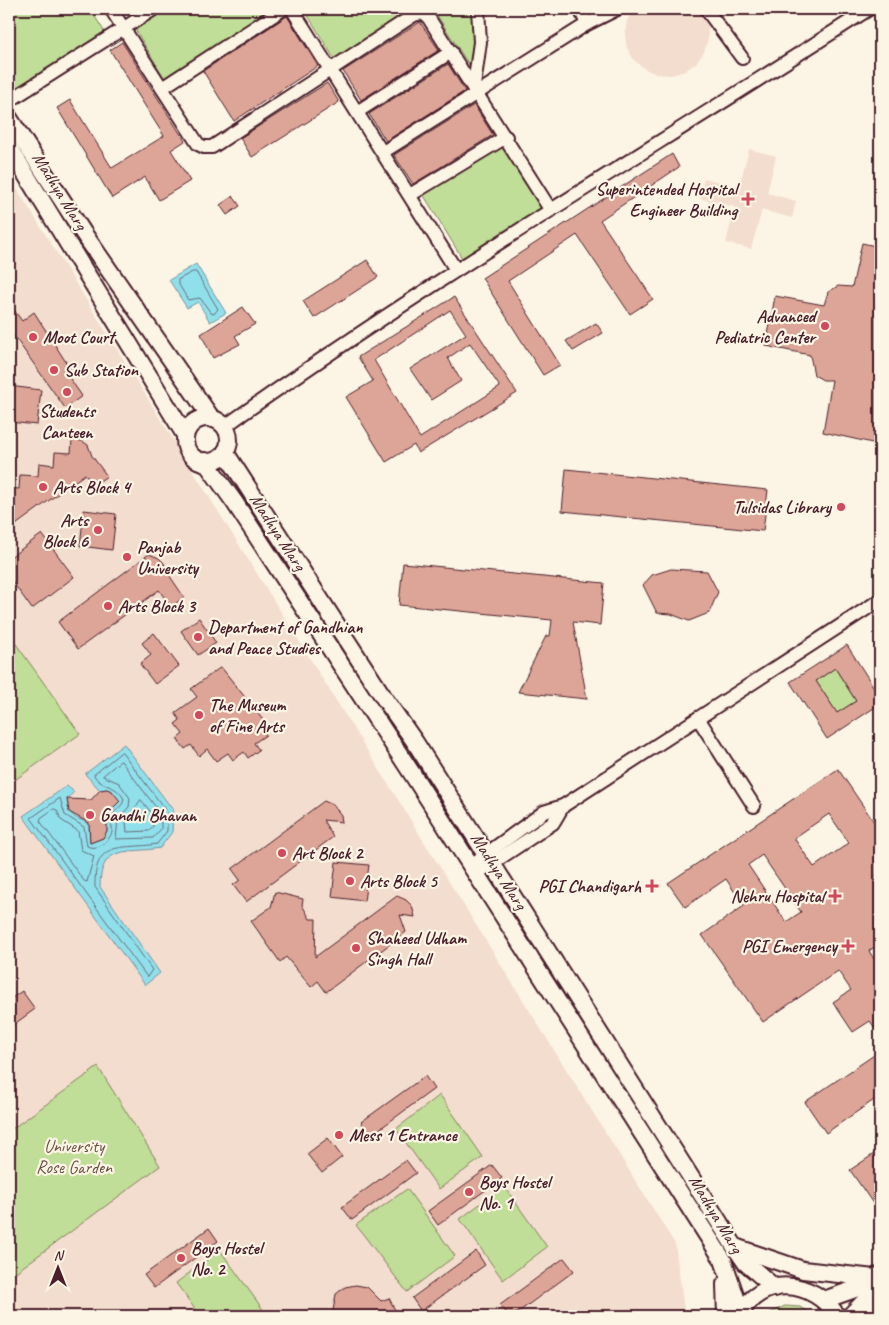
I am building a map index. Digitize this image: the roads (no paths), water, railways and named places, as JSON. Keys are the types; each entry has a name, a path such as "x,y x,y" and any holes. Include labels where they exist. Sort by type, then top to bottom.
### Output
{"main road":[{"path":"9,118 84,234 218,423 228,440 225,452 213,461 205,462 192,456 187,450 185,435 192,424 198,420 218,423"},
{"name":"Madhya Marg","path":"9,147 185,435"},
{"name":"Madhya Marg","path":"225,452 489,859 735,1247 746,1263 775,1288"},
{"name":"Madhya Marg","path":"205,462 241,511 474,869 723,1260 736,1315"},
{"path":"735,1247 803,1270 878,1281"},
{"path":"824,1300 878,1281"},
{"path":"850,1316 864,1302 878,1281"},
{"path":"736,1315 749,1302 762,1293 775,1288 794,1286 804,1288 824,1300 837,1316"},
{"path":"875,1316 880,1304"}],"street":[{"path":"111,9 198,144 204,147 212,147 414,15 422,13 428,17 476,89 550,209"},
{"path":"9,101 154,9"},
{"path":"162,88 283,9"},
{"path":"292,9 456,270"},
{"path":"476,89 480,42 478,9"},
{"path":"580,9 587,24"},
{"path":"383,152 476,89 587,24 617,9"},
{"path":"706,9 742,58"},
{"path":"218,423 317,361 550,209 869,9"},
{"path":"357,112 451,52"},
{"path":"410,195 506,136"},
{"path":"474,869 489,859 544,812 563,806 880,600"},
{"path":"698,718 754,806"}],"water":[{"path":"196,264 226,313 210,322 198,302 187,308 169,280"},
{"path":"124,744 173,810 172,832 160,848 118,853 105,863 101,873 100,887 160,973 145,985 23,816 67,786 74,792 67,799 69,810 76,818 89,823 90,843 103,838 107,831 107,789 100,790 85,774"}],"place":[{"name":"Superintended Hospital Engineer Building","path":"748,199"},
{"name":"Advanced Pediatric Center","path":"825,326"},
{"name":"Moot Court","path":"33,337"},
{"name":"Sub Station","path":"54,370"},
{"name":"Students Canteen","path":"67,392"},
{"name":"Arts Block 4","path":"43,487"},
{"name":"Tulsidas Library","path":"841,507"},
{"name":"Arts Block 6","path":"98,530"},
{"name":"Panjab University","path":"127,557"},
{"name":"Arts Block 3","path":"108,606"},
{"name":"Department of Gandhian and Peace Studies","path":"198,637"},
{"name":"The Museum of Fine Arts","path":"199,715"},
{"name":"Gandhi Bhavan","path":"90,815"},
{"name":"Art Block 2","path":"282,853"},
{"name":"Arts Block 5","path":"350,881"},
{"name":"PGI Chandigarh","path":"652,886"},
{"name":"Nehru Hospital","path":"835,896"},
{"name":"PGI Emergency","path":"848,946"},
{"name":"Shaheed Udham Singh Hall","path":"356,948"},
{"name":"Mess 1 Entrance","path":"339,1135"},
{"name":"Boys Hostel No. 1","path":"469,1192"},
{"name":"Boys Hostel No. 2","path":"181,1258"}],"park label":[{"name":"University Rose Garden","path":"74,1156"}]}
